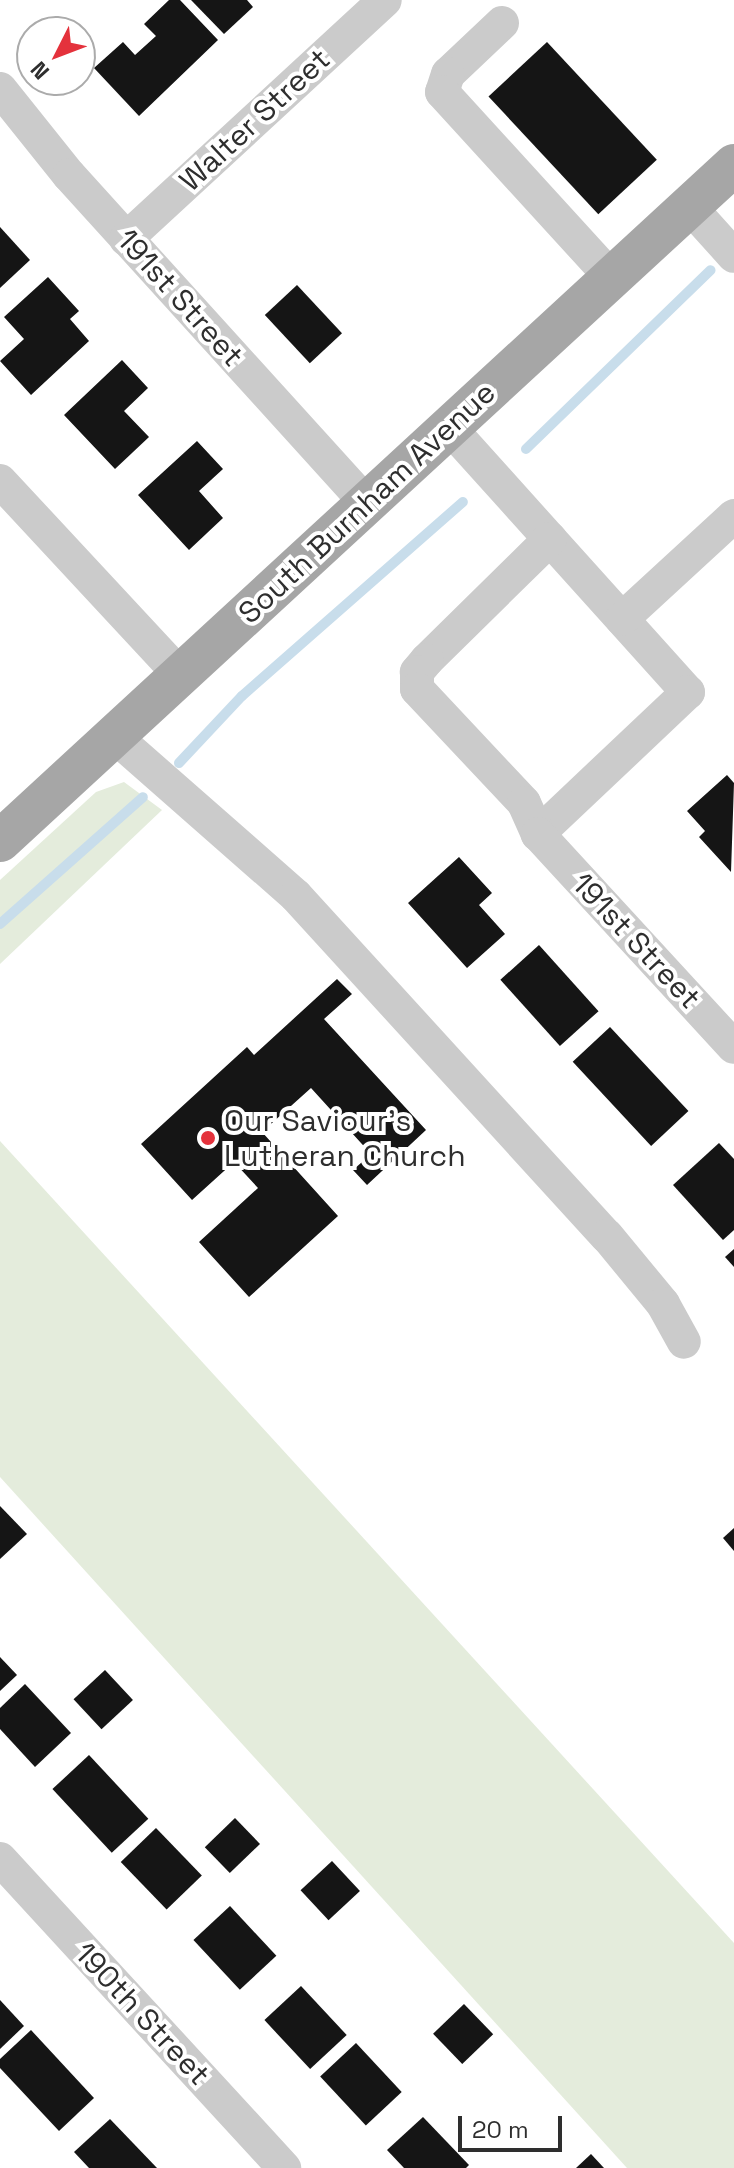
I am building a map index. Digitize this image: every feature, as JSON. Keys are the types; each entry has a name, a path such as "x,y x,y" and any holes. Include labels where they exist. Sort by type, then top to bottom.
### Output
{"main road":[{"name":"South Burnham Avenue","path":"0,841 734,165"}],"street":[{"name":"Walter Street","path":"126,239 385,0"},
{"path":"502,23 448,74 442,92 611,277"},
{"name":"191st Street","path":"0,89 126,239 366,503"},
{"path":"689,206 734,256"},
{"path":"449,427 688,692 538,834"},
{"path":"0,481 180,675"},
{"path":"622,619 734,516"},
{"name":"191st Street","path":"550,539 417,672 417,689 424,700 524,803 538,834 734,1047"},
{"path":"114,736 296,896 607,1236 663,1304 684,1342"},
{"name":"190th Street","path":"0,1859 284,2168"}],"green space":[{"path":"124,782 162,810 0,964 0,880 96,792"},
{"path":"0,1141 734,1943 734,2168 627,2168 0,1477"}],"building":[{"path":"169,0 180,0 218,40 139,116 96,70 96,66 123,42 135,55 156,36 144,24"},
{"path":"191,0 247,0 253,7 224,34"},
{"path":"547,42 657,160 598,214 488,97"},
{"path":"0,227 30,260 0,288"},
{"path":"48,277 79,311 70,319 89,341 31,395 0,361 24,339 4,317"},
{"path":"297,285 342,333 310,363 265,315"},
{"path":"122,360 148,388 124,411 149,437 115,469 64,415"},
{"path":"197,441 223,469 199,491 223,518 189,550 138,495"},
{"path":"727,775 734,783 731,872 699,837 705,831 687,811"},
{"path":"459,857 492,893 479,905 505,934 467,968 408,903"},
{"path":"539,945 599,1011 560,1046 500,980"},
{"name":"Our Saviour's Lutheran Church","path":"337,979 352,994 324,1019 426,1130 367,1185 353,1170 371,1154 311,1088 262,1132 338,1216 249,1297 199,1242 258,1188 234,1162 192,1200 141,1144 247,1047 254,1055"},
{"path":"610,1027 688,1111 651,1146 573,1062"},
{"path":"719,1143 734,1159 734,1230 723,1240 673,1185"},
{"path":"734,1249 734,1267 725,1257"},
{"path":"0,1506 27,1534 0,1559"},
{"path":"734,1528 734,1551 723,1538"},
{"path":"0,1657 17,1675 0,1691"},
{"path":"105,1670 133,1700 102,1729 74,1699"},
{"path":"25,1684 71,1733 35,1767 0,1729 0,1708"},
{"path":"89,1755 148,1819 112,1853 52,1789"},
{"path":"235,1818 260,1844 230,1873 205,1847"},
{"path":"156,1828 202,1875 167,1910 121,1862"},
{"path":"332,1861 360,1891 329,1920 301,1890"},
{"path":"230,1906 276,1956 240,1990 193,1940"},
{"path":"301,1986 347,2035 310,2069 264,2020"},
{"path":"0,2000 24,2026 0,2049"},
{"path":"464,2004 493,2034 462,2064 433,2034"},
{"path":"31,2030 94,2098 59,2131 0,2068 0,2059"},
{"path":"356,2043 402,2092 366,2125 320,2076"},
{"path":"423,2117 469,2165 466,2168 404,2168 387,2150"},
{"path":"110,2119 157,2168 89,2168 74,2152"},
{"path":"591,2154 604,2168 576,2168"}],"waterway":[{"path":"526,449 711,270"},
{"path":"179,763 242,696 463,502"},
{"path":"0,924 143,797"}],"place":[{"name":"Our Saviour's Lutheran Church","path":"208,1138"}]}
